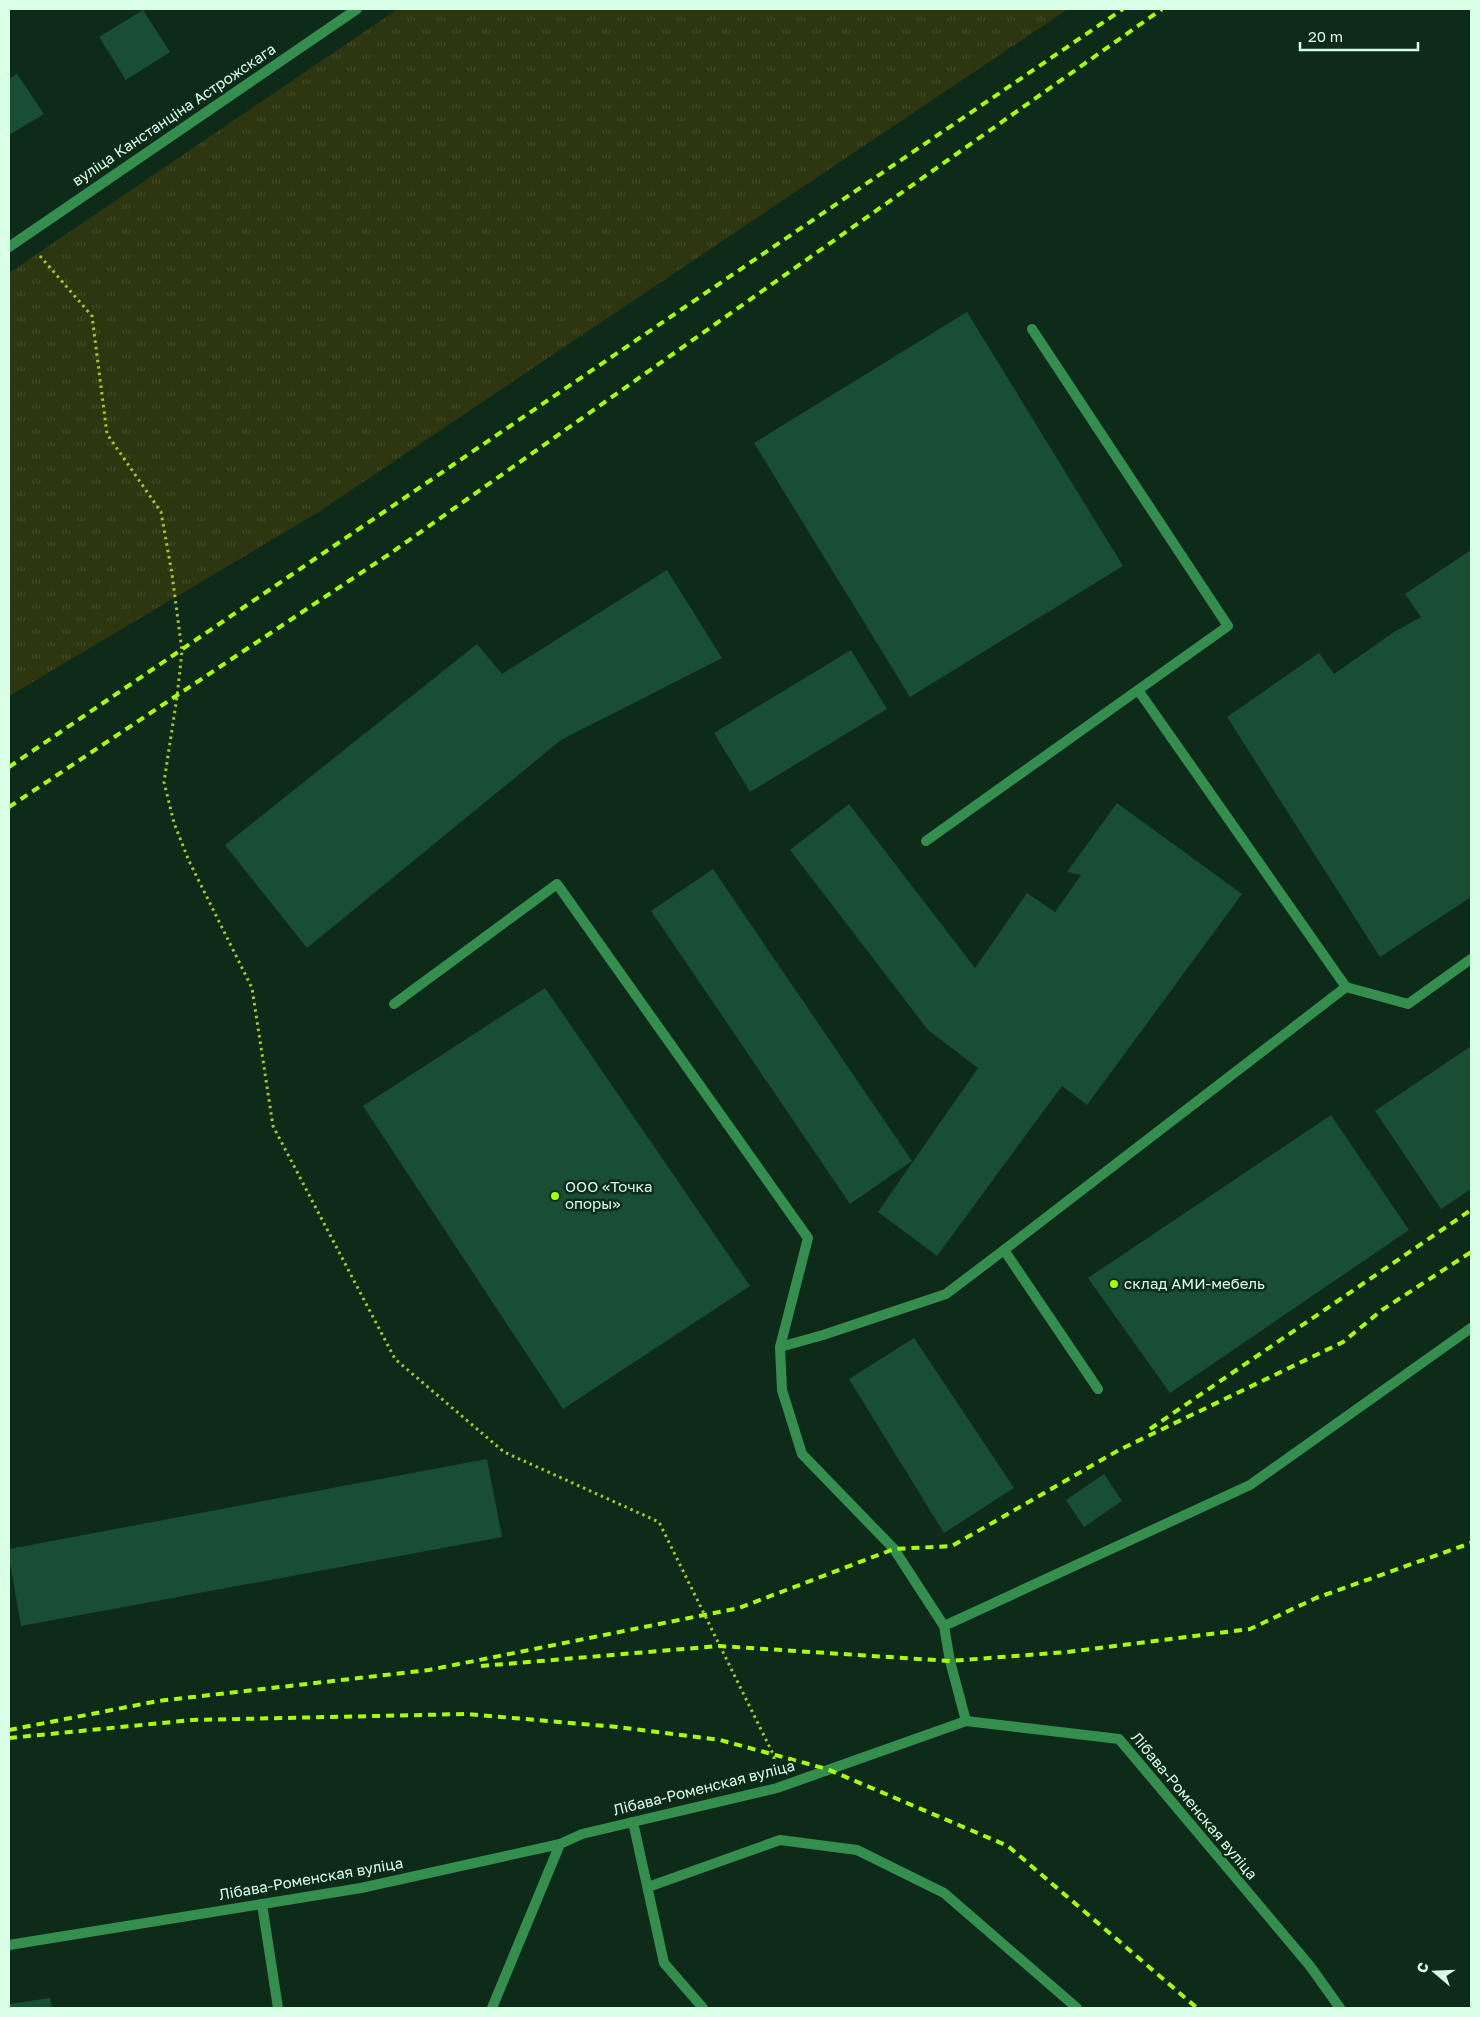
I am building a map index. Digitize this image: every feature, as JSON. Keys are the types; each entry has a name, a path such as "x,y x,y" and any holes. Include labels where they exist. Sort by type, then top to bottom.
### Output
{"street":[{"name":"вуліца Канстанціна Астрожскага","path":"9,247 357,9"},
{"path":"926,841 1228,626 1032,329"},
{"path":"1138,690 1346,986 1408,1004 1471,959"},
{"path":"394,1004 557,884 808,1238 780,1347 782,1390 802,1454 894,1549 944,1626 950,1661 966,1721"},
{"path":"780,1347 823,1335 946,1294 1346,986"},
{"path":"1004,1250 1098,1389"},
{"path":"944,1626 1250,1485 1471,1328"},
{"name":"Лібава-Роменская вуліца","path":"9,1945 361,1888 560,1844 582,1834 777,1788 966,1721 1119,1739 1310,1966 1340,2008"},
{"path":"633,1822 664,1962 703,2008"},
{"path":"648,1887 780,1840 857,1850 944,1893 1077,2008"},
{"path":"492,2008 560,1844"},
{"path":"262,1904 278,2008"}],"path":[{"path":"38,254 92,316 107,434 161,512 182,651 164,782 177,831 252,988 273,1126 395,1359 504,1452 659,1522 774,1756 777,1788"}],"green space":[{"path":"398,9 1068,9 317,513 9,696 9,273"}],"building":[{"path":"143,10 170,52 126,80 99,37"},
{"path":"17,74 44,114 9,135 9,79"},
{"path":"967,312 1123,566 910,697 754,443"},
{"path":"1471,550 1471,897 1380,957 1227,717 1319,653 1334,674 1394,632 1421,617 1405,594"},
{"path":"667,570 722,658 561,740 307,948 225,845 477,644 502,674"},
{"path":"851,650 887,709 750,792 714,733"},
{"path":"1117,803 1242,894 1087,1105 1062,1086 937,1256 878,1212 978,1068 928,1030 790,850 849,804 975,968 1027,893 1055,912 1081,875 1067,872"},
{"path":"713,869 912,1161 850,1204 651,911"},
{"name":"ООО «Точка опоры»","path":"545,988 750,1286 563,1409 363,1106"},
{"path":"1471,1046 1471,1189 1441,1209 1375,1111"},
{"path":"1331,1115 1409,1230 1170,1393 1088,1278"},
{"path":"914,1338 1014,1488 944,1533 849,1379"},
{"path":"487,1459 502,1537 21,1626 9,1549"},
{"path":"1104,1474 1122,1501 1084,1527 1066,1500"},
{"path":"50,1998 52,2008 9,2008 9,2004"}],"railway":[{"path":"9,767 1123,9"},
{"path":"9,807 388,555 1162,9"},
{"path":"1150,1429 1471,1210"},
{"path":"9,1730 158,1701 429,1670 739,1608 894,1549 952,1546 1119,1450 1343,1342 1382,1310 1471,1252"},
{"path":"481,1666 719,1646 950,1661 1067,1652 1250,1629 1316,1598 1471,1543"},
{"path":"9,1738 192,1720 467,1714 617,1727 720,1740 827,1769 1008,1846 1197,2008"}],"place":[{"name":"ООО «Точка опоры»","path":"555,1196"},
{"name":"склад АМИ-мебель","path":"1114,1284"}]}
